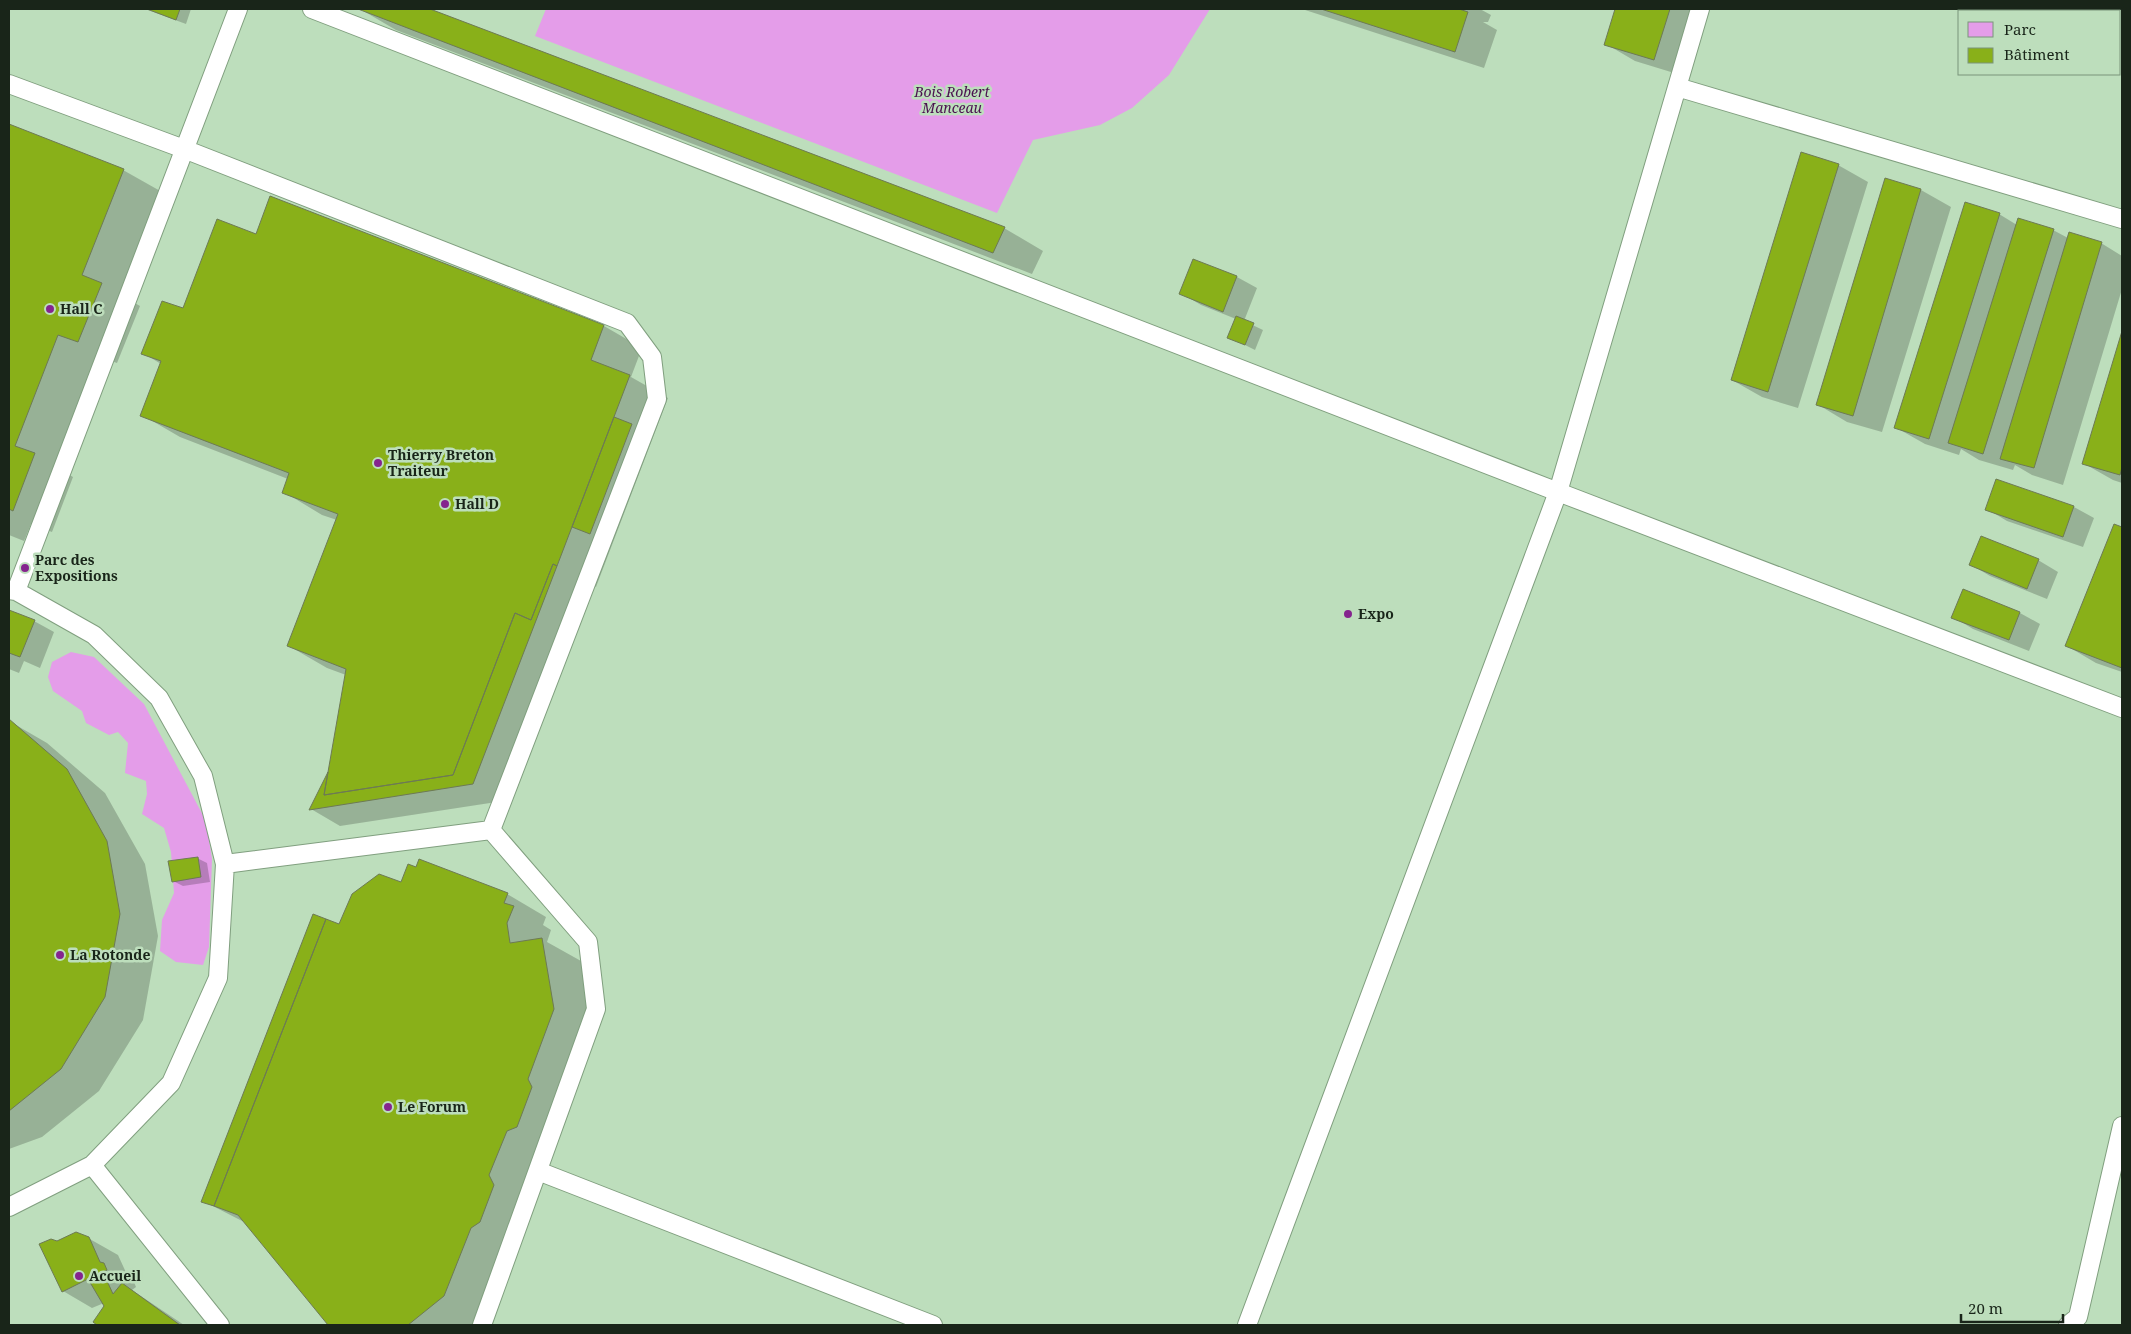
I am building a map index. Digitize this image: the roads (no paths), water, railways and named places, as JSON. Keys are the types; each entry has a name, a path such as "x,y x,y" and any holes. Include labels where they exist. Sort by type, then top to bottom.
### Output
{"lane":[{"path":"9,1207 92,1166 171,1083 218,978 225,864 203,776 158,698 94,636 12,591 238,9"},
{"path":"312,9 1558,492 2122,708"},
{"path":"1247,1325 1558,492 1700,9"},
{"path":"9,84 184,149 627,323 652,357 657,398 491,830"},
{"path":"1678,87 2122,219"},
{"path":"225,864 491,830"},
{"path":"482,1325 596,1009 588,942 491,830"},
{"path":"2068,1325 2078,1318 2122,1126"},
{"path":"92,1166 220,1325"},
{"path":"538,1171 933,1325"}],"place":[{"name":"Hall C","path":"50,309"},
{"name":"Thierry Breton Traiteur","path":"378,463"},
{"name":"Hall D","path":"445,504"},
{"name":"Parc des Expositions","path":"25,568"},
{"name":"Expo","path":"1348,614"},
{"name":"La Rotonde","path":"60,955"},
{"name":"Le Forum","path":"388,1107"},
{"name":"Accueil","path":"79,1276"}],"park label":[{"name":"Bois Robert Manceau","path":"952,100"}]}
